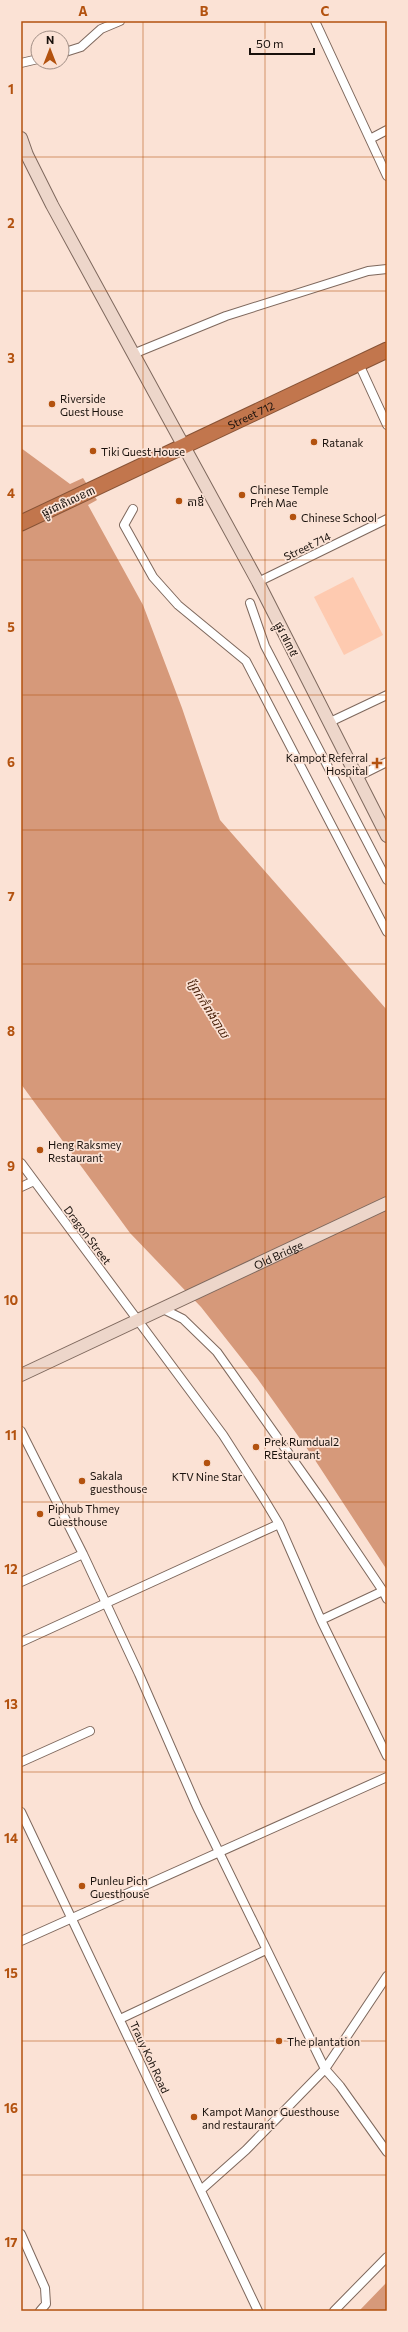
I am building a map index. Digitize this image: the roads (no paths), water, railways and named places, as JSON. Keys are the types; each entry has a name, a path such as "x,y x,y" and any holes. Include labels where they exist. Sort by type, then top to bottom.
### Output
{"highway":[{"name":"Street 712","path":"115,479 182,445 387,350"},
{"name":"ផ្លូវជាតិលេខ៣","path":"21,522 115,479"}],"street":[{"path":"70,50 81,47 101,29 120,21"},
{"path":"315,21 387,176"},
{"path":"370,139 387,130"},
{"name":"ផ្លូវ ៧៣៥","path":"21,138 35,172 182,445 258,582 387,836"},
{"path":"133,354 226,316 368,271 387,269"},
{"path":"358,364 387,424"},
{"path":"133,509 124,525 153,577 178,605 246,661 387,932"},
{"name":"Street 714","path":"258,582 387,519"},
{"path":"250,603 265,646 387,880"},
{"path":"330,722 387,696"},
{"path":"357,776 387,762"},
{"name":"Dragon Street","path":"21,1163 223,1435 279,1524 321,1620 387,1756"},
{"path":"21,1187 34,1180"},
{"name":"Old Bridge","path":"21,1375 167,1308 387,1203"},
{"path":"167,1308 183,1319 217,1352 323,1502 385,1595 321,1620"},
{"path":"21,1431 83,1554 219,1853 325,2069 340,2086 387,2152"},
{"path":"21,1642 279,1524"},
{"path":"21,1582 83,1554"},
{"path":"21,1762 90,1731"},
{"path":"21,1941 387,1777"},
{"name":"Trauy Koh Road","path":"21,1812 258,2311"},
{"path":"120,2019 266,1950"},
{"path":"201,2190 246,2150 325,2069 387,1976"},
{"path":"21,2234 45,2288 46,2304 40,2311"},
{"path":"334,2311 387,2257"}],"water":[{"name":"ព្រែកកំពង់បាយ","path":"21,448 70,484 83,478 97,500 88,505 143,605 182,708 220,820 387,1010 387,1570 313,1457 257,1378 201,1307 130,1233 21,1084"},
{"path":"387,2282 387,2311 359,2311"}],"place":[{"name":"Riverside Guest House","path":"52,404"},
{"name":"Ratanak","path":"314,442"},
{"name":"Tiki Guest House","path":"93,451"},
{"name":"Chinese Temple Preh Mae","path":"242,495"},
{"name":"តាឳ","path":"179,501"},
{"name":"Chinese School","path":"293,517"},
{"name":"Kampot Referral Hospital","path":"377,763"},
{"name":"Heng Raksmey Restaurant","path":"40,1150"},
{"name":"Prek Rumdual2 REstaurant","path":"256,1447"},
{"name":"KTV Nine Star","path":"207,1463"},
{"name":"Sakala guesthouse","path":"82,1481"},
{"name":"Piphub Thmey Guesthouse","path":"40,1514"},
{"name":"Punleu Pich Guesthouse","path":"82,1886"},
{"name":"The plantation","path":"279,2041"},
{"name":"Kampot Manor Guesthouse and restaurant","path":"194,2117"}]}
